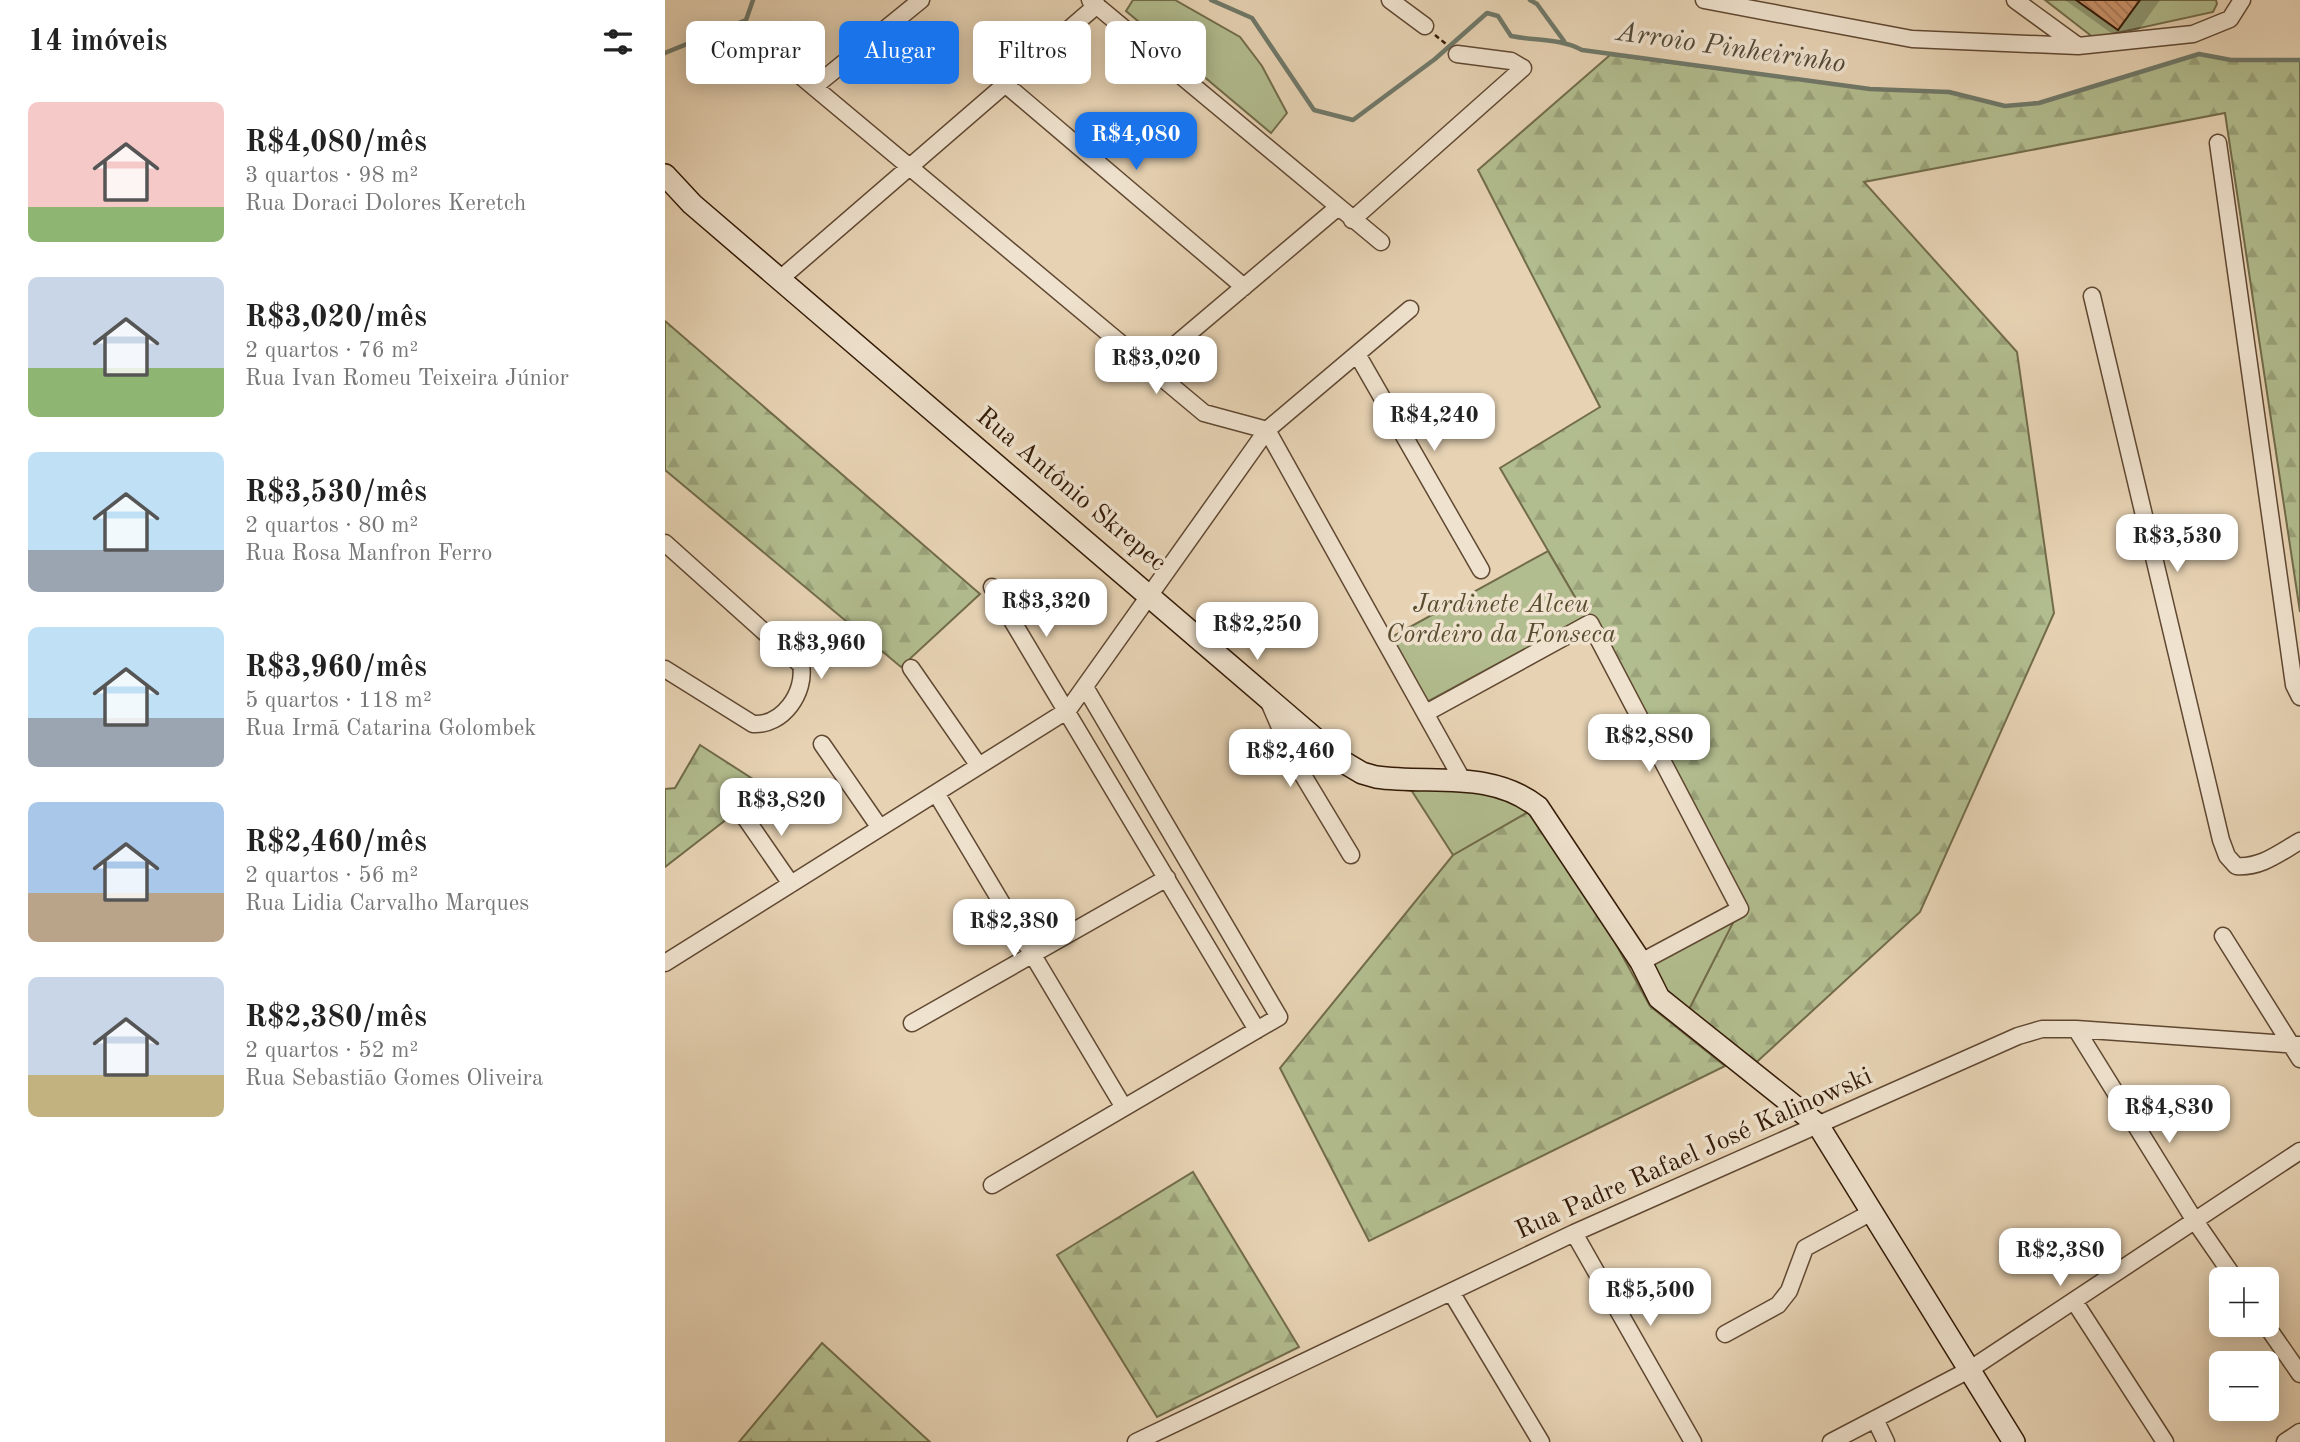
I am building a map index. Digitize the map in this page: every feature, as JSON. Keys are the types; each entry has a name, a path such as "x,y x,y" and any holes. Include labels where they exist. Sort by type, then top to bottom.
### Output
{"street":[{"path":"814,87 921,0"},
{"path":"1390,0 1425,26"},
{"path":"1704,0 1912,39 2078,46 2193,34 2231,19 2242,0"},
{"path":"2015,0 2078,46"},
{"path":"1073,21 1093,2 1381,242"},
{"path":"1352,220 1523,68 1511,61 1455,52"},
{"path":"810,84 1204,413 1267,430 1463,781"},
{"path":"780,279 1005,84 1244,287"},
{"path":"2218,143 2294,685 2300,697"},
{"name":"Rua Antônio Skrepec","path":"665,174 692,204 1150,594 1269,702 1340,760 1362,774 1389,779 1499,785 1526,797 1538,807 1641,962 1659,998 1673,1013 1818,1125"},
{"path":"1149,367 1337,208"},
{"path":"2092,296 2227,856 2236,866 2262,863 2300,841"},
{"path":"665,963 1068,710 1267,430 1410,309"},
{"path":"1357,354 1481,570"},
{"path":"665,543 801,665 803,677 801,690 775,721 764,725 753,724 665,669"},
{"path":"992,587 1257,1030"},
{"path":"1426,713 1590,623 1740,909 1641,962"},
{"path":"911,668 979,766"},
{"path":"992,1185 1279,1017 1085,687"},
{"path":"1269,702 1295,762 1351,855"},
{"path":"822,744 880,828"},
{"path":"936,793 1123,1106"},
{"path":"1129,812 1151,799"},
{"path":"742,813 791,884"},
{"path":"912,1023 1167,878"},
{"path":"2223,936 2295,1045 2300,1059"},
{"name":"Rua Padre Rafael José Kalinowski","path":"1136,1442 1574,1233 2018,1036 2042,1029 2076,1029 2295,1045"},
{"path":"2076,1029 2195,1221 2227,1267"},
{"path":"1818,1125 2014,1442"},
{"path":"1831,1442 1969,1370 2300,1151"},
{"path":"1725,1334 1778,1305 1789,1291 1805,1248 1872,1212"},
{"path":"1574,1233 1693,1442"},
{"path":"1451,1292 1541,1442"},
{"path":"2074,1301 2165,1442"},
{"path":"2274,1337 2300,1374"},
{"path":"1875,1419 1886,1442"},
{"path":"2285,1442 2300,1433"}],"path":[{"path":"1425,26 1455,52"}],"green space":[{"path":"1133,0 1175,0 1240,37 1262,66 1287,113 1271,133 1206,78 1206,21 1138,21 1126,11"},
{"path":"2045,0 2216,0 2217,4 2213,12 2094,38"},
{"path":"2199,54 2231,60 2300,60 2300,612 2225,113 1864,182 2017,352 2054,613 1920,912 1748,1070 1683,1021 1740,908 1590,623 1500,468 1600,407 1478,170 1610,55 1870,89 1949,92 2005,106 2039,103"},
{"path":"665,321 980,594 901,667 665,470"},
{"name":"Jardinete Alceu Cordeiro da Fonseca","path":"1548,551 1586,616 1427,702 1390,638"},
{"path":"700,745 767,788 665,867 665,789 675,788"},
{"path":"1408,785 1469,787 1535,808 1453,855"},
{"path":"1528,812 1595,906 1650,1006 1725,1066 1369,1241 1280,1068 1453,855"},
{"path":"1740,909 1683,1021 1641,962"},
{"path":"1193,1172 1299,1347 1157,1417 1057,1255"},
{"path":"822,1343 930,1442 739,1442"}],"building":[{"path":"2076,0 2140,0 2118,30"}],"waterway":[{"name":"Arroio Pinheirinho","path":"665,53 746,20 753,0"},
{"name":"Arroio Pinheirinho","path":"1211,0 1252,18 1314,110 1353,120 1435,59 1487,13 1498,16 1511,36 1556,42 1582,50 1870,89 1949,92 2005,106 2039,103 2199,54 2231,60 2300,60"},
{"path":"1530,0 1537,4 1564,41"}]}
